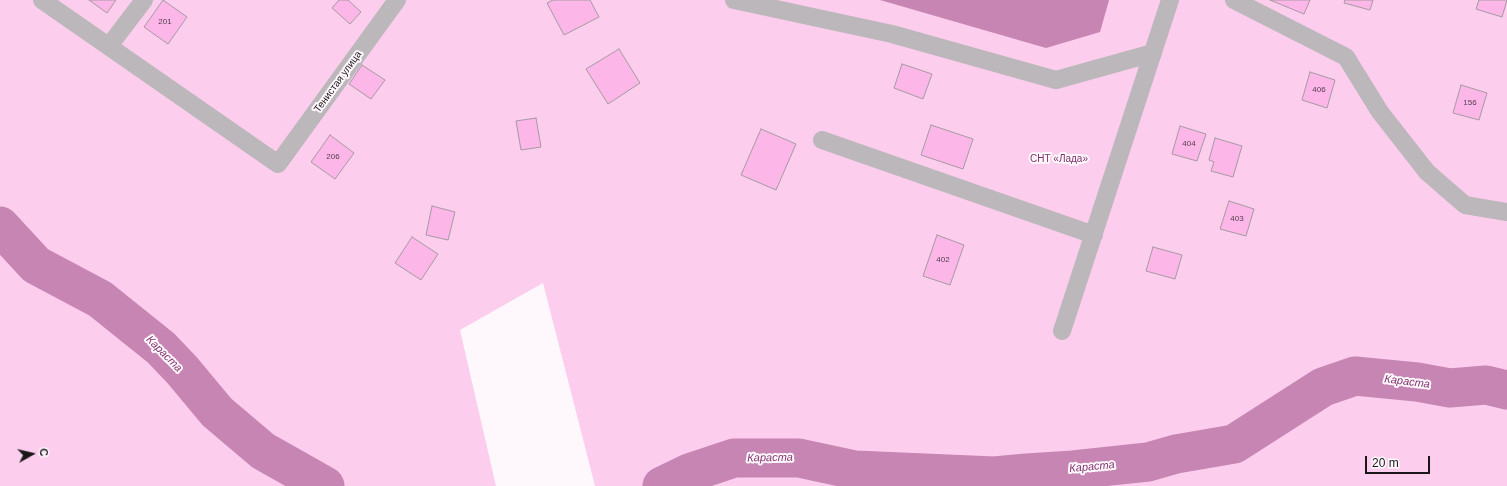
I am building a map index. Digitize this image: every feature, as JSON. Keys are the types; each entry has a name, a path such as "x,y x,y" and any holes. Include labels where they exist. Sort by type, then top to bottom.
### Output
{"street":[{"path":"42,0 109,46 144,0"},
{"name":"Тенистая улица","path":"109,46 278,164 398,0"},
{"path":"734,0 892,34 1056,80 1153,54"},
{"path":"1062,331 1170,0"},
{"path":"1234,0 1346,57 1380,112 1427,172 1465,205 1507,212"},
{"path":"822,140 1094,235"}],"green space":[{"name":"СНТ «Лада»","path":"0,0 1507,0 1507,486 595,486 543,283 460,330 496,486 0,486"}],"shaded area":[{"path":"880,0 1109,0 1100,32 1046,48"}],"building":[{"path":"89,0 116,0 107,13"},
{"path":"163,0 187,17 168,44 144,27"},
{"path":"339,0 348,0 361,12 350,24 332,8"},
{"path":"553,0 590,0 599,17 564,35 547,3"},
{"path":"1270,0 1310,0 1304,14"},
{"path":"1345,0 1373,0 1370,10 1344,3"},
{"path":"1479,0 1507,0 1502,17 1476,9"},
{"path":"619,49 640,83 608,104 586,69"},
{"path":"902,64 932,74 923,99 894,88"},
{"path":"362,65 385,80 371,99 349,84"},
{"path":"1310,72 1335,80 1327,108 1302,100"},
{"path":"1461,85 1487,93 1479,120 1453,113"},
{"path":"536,118 541,147 521,150 516,121"},
{"path":"931,125 973,139 963,169 921,155"},
{"path":"1180,126 1206,134 1197,161 1172,154"},
{"path":"761,129 796,144 776,190 741,175"},
{"path":"330,135 354,153 335,179 311,162"},
{"path":"1215,138 1242,146 1233,177 1211,171 1214,162 1209,160"},
{"path":"1229,201 1254,209 1246,236 1220,229"},
{"path":"432,206 455,212 448,240 426,235"},
{"path":"937,235 964,245 950,285 923,276"},
{"path":"412,237 438,254 421,280 395,263"},
{"path":"1153,247 1182,255 1175,279 1146,271"}],"waterway":[{"name":"Караста","path":"0,226 36,265 100,299 161,348 182,370 217,412 263,451 325,486"},
{"name":"Караста","path":"662,486 689,473 734,458 799,458 855,470 994,476 1148,462 1176,454 1234,444 1323,387 1355,376 1417,382 1450,388 1486,385 1507,390"}]}
